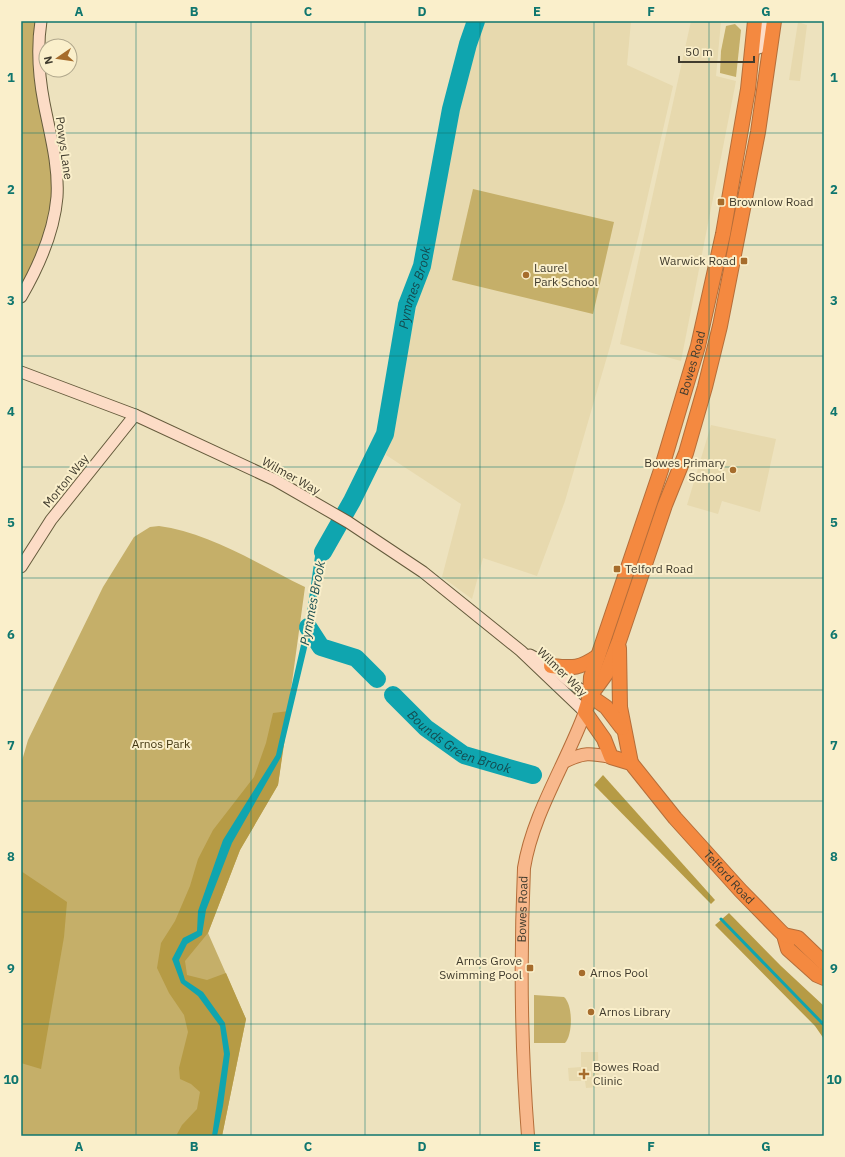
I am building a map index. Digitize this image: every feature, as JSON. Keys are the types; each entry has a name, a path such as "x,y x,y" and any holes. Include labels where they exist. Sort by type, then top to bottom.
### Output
{"highway":[{"name":"Bowes Road","path":"585,712 590,696 591,677 690,380 707,310 721,241 748,89 755,21"},
{"name":"Bowes Road","path":"590,696 606,674 619,641 665,505 686,453 720,326 758,132 774,21"},
{"name":"Bowes Road","path":"619,641 619,692 623,729 631,763"},
{"path":"551,666 578,667 598,656"},
{"path":"590,696 606,707 623,729"},
{"path":"585,712 604,739 611,758 631,763"},
{"name":"Telford Road","path":"631,763 675,818 740,890 784,935 788,949 817,975 824,978"},
{"name":"Telford Road","path":"784,935 798,938 824,963"}],"main road":[{"name":"Powys Lane","path":"21,297 40,264 50,230 57,197 56,165 44,101 40,60 41,21"},
{"path":"748,89 756,66 762,21"},
{"name":"Wilmer Way","path":"21,372 135,415 275,480 348,522 423,572 521,651 585,712"},
{"name":"Morton Way","path":"21,566 51,520 135,415"},
{"name":"Wilmer Way","path":"521,651 551,666 571,683 590,696"},
{"name":"Bowes Road","path":"528,1136 523,1071 521,992 524,868 528,848 534,830 585,712"},
{"path":"564,762 580,754 591,753 611,758"}],"shaded area":[{"name":"Laurel Park School","path":"483,21 631,21 627,65 673,86 639,234 611,343 565,501 537,576 483,558 472,599 442,577 461,504 386,455 447,159 474,48"},
{"path":"691,21 721,21 716,76 736,81 681,361 620,344"},
{"path":"798,22 807,25 800,81 789,80"},
{"name":"Bowes Primary School","path":"711,425 776,439 760,512 722,501 718,514 687,505"},
{"path":"289,711 278,785 240,850 208,933 185,961 187,975 207,980 226,973 246,1019 222,1136 176,1136 182,1125 197,1109 200,1092 191,1084 180,1079 179,1068 188,1032 184,1015 169,993 157,968 161,943 175,921 190,886 198,859 213,830 254,777 266,743 273,713"},
{"path":"603,775 715,900 711,904 594,785"},
{"path":"21,871 67,902 64,937 41,1069 21,1063"},
{"path":"729,913 781,966 824,1006 824,1039 815,1026 715,925"},
{"name":"Bowes Road Clinic","path":"581,1052 598,1052 599,1087 586,1088 585,1081 569,1081 568,1068 581,1067"}],"green space":[{"path":"21,21 39,21 40,38 38,38 38,78 44,78 54,197 38,260 21,290"},
{"path":"735,24 741,30 736,77 720,73 721,51 726,26"},
{"path":"473,189 614,222 593,314 452,280"},
{"name":"Arnos Park","path":"159,526 177,529 215,542 234,550 305,587 278,785 240,850 208,933 246,1019 222,1136 21,1136 21,764 28,740 103,587 134,537 150,527"},
{"path":"534,995 564,997 567,1001 569,1006 571,1027 568,1039 565,1043 534,1043"}],"water":[{"path":"329,527 339,533 322,562 312,627 281,757 232,843 206,910 202,935 187,944 179,960 185,980 203,992 225,1023 230,1054 223,1106 217,1136 212,1136 224,1054 220,1026 198,996 181,983 172,959 183,938 197,931 198,911 223,840 276,755 305,627 315,556"}],"waterway":[{"name":"Pymmes Brook","path":"323,552 352,501 385,434 407,305 422,266 451,109 468,44 476,21"},
{"name":"Bounds Green Brook","path":"308,627 321,647 356,658 377,679"},
{"name":"Bounds Green Brook","path":"393,695 426,728 464,755 533,775"},
{"name":"Bounds Green Brook","path":"721,919 824,1025"}],"place":[{"name":"Brownlow Road","path":"721,202"},
{"name":"Warwick Road","path":"744,261"},
{"name":"Laurel Park School","path":"526,275"},
{"name":"Bowes Primary School","path":"733,470"},
{"name":"Telford Road","path":"617,569"},
{"name":"Arnos Grove Swimming Pool","path":"530,968"},
{"name":"Arnos Pool","path":"582,973"},
{"name":"Arnos Library","path":"591,1012"},
{"name":"Bowes Road Clinic","path":"584,1074"}]}
